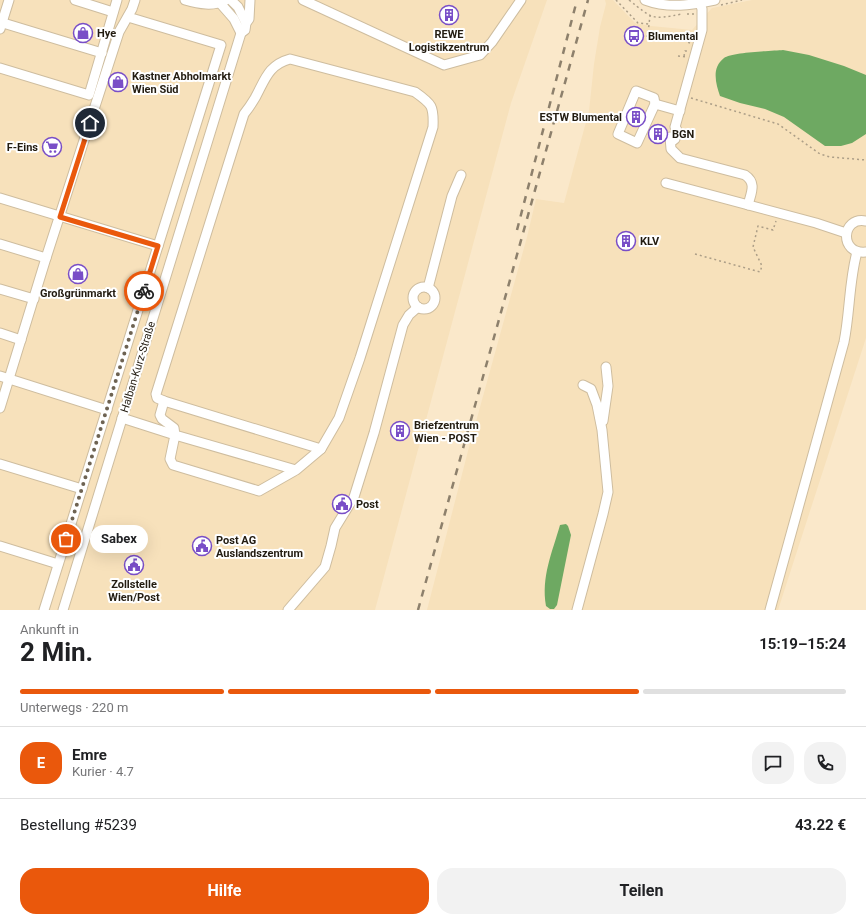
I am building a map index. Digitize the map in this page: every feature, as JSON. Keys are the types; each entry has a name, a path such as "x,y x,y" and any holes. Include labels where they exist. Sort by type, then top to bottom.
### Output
{"street":[{"path":"8,0 1,24 102,53"},
{"path":"75,0 113,12"},
{"path":"0,68 89,95 117,0"},
{"path":"0,408 4,378 21,340 119,32 135,0"},
{"path":"185,0 201,4 223,2 241,33"},
{"path":"231,0 238,6 246,23"},
{"name":"Halban-Kurz-Straße","path":"63,610 241,33 245,30 246,23 249,19 250,0"},
{"path":"303,0 444,65 480,55 492,42 521,0"},
{"path":"645,0 668,6 679,6 715,0"},
{"path":"700,2 702,30 675,127 677,130 674,139 671,142 671,149 678,156 687,157 690,160 745,175 750,178 752,185 748,206"},
{"path":"44,610 221,45 128,16"},
{"path":"164,401 160,415 162,419 174,428 175,435 170,459 173,465 250,489 259,491 296,470 321,449 339,418 360,358 434,127 434,112 429,102 415,92 290,59 282,61 272,68 266,75 254,99 244,114 156,394 157,398 164,401 321,449"},
{"path":"636,91 654,98 655,104 637,143 618,134 636,91"},
{"path":"655,104 680,111"},
{"path":"428,288 452,196 460,175"},
{"path":"666,183 816,223 846,233"},
{"path":"0,198 158,246"},
{"path":"770,610 844,342 849,313 852,275 861,252 850,248 846,238 846,233 852,224 857,221 866,221"},
{"path":"0,244 46,258"},
{"path":"421,287 428,288 433,293 433,302 428,307 418,307 413,298 415,291 421,287"},
{"path":"0,289 34,299"},
{"path":"288,610 325,567 335,528 354,497 374,433 404,325 409,315 418,307"},
{"path":"0,333 21,340"},
{"path":"602,430 608,386 606,367"},
{"path":"4,378 106,410"},
{"path":"577,610 608,492 602,430 594,395 583,385"},
{"path":"122,418 296,470"},
{"path":"0,464 82,489"},
{"path":"75,510 91,518"},
{"path":"0,546 58,564"}],"path":[{"path":"616,0 638,24 649,24"},
{"path":"647,37 650,16"},
{"path":"687,42 689,36"},
{"path":"684,57 685,51"},
{"path":"684,96 778,124 820,154 830,157 866,160"},
{"path":"695,254 760,272 762,266 753,247 758,226 773,230 777,220"}],"shaded area":[{"path":"0,0 547,0 511,103 375,610 0,610"},
{"path":"605,0 613,0 635,23 692,30 712,8 752,0 866,0 866,338 778,610 427,610 536,199 564,203 589,111 594,64 600,27 606,4"},
{"path":"783,50 809,55 844,66 866,75 866,134 852,143 841,146 825,146 784,117 765,109 720,96 716,81 716,71 717,66 724,58 735,54"},
{"path":"566,524 571,535 557,605 554,609 550,609 546,606 546,575 560,525"}],"railway":[{"path":"517,230 577,0"},
{"path":"418,610 588,0"}],"way so far":[{"path":"66,539 144,291"}],"place":[{"name":"REWE Logistikzentrum","path":"449,15"},
{"name":"Hye","path":"83,33"},
{"name":"Blumental","path":"634,36"},
{"name":"Kastner Abholmarkt Wien Süd","path":"118,82"},
{"name":"ESTW Blumental","path":"636,117"},
{"name":"BGN","path":"658,134"},
{"name":"F-Eins","path":"52,147"},
{"name":"KLV","path":"626,241"},
{"name":"Großgrünmarkt","path":"78,274"},
{"name":"Briefzentrum Wien - POST","path":"400,431"},
{"name":"Post","path":"342,504"},
{"name":"Sabex","path":"66,539"},
{"name":"Post AG Auslandszentrum","path":"202,546"},
{"name":"Zollstelle Wien/Post","path":"134,565"}],"route":[{"path":"90,123 60,217 158,246 144,291"}]}
